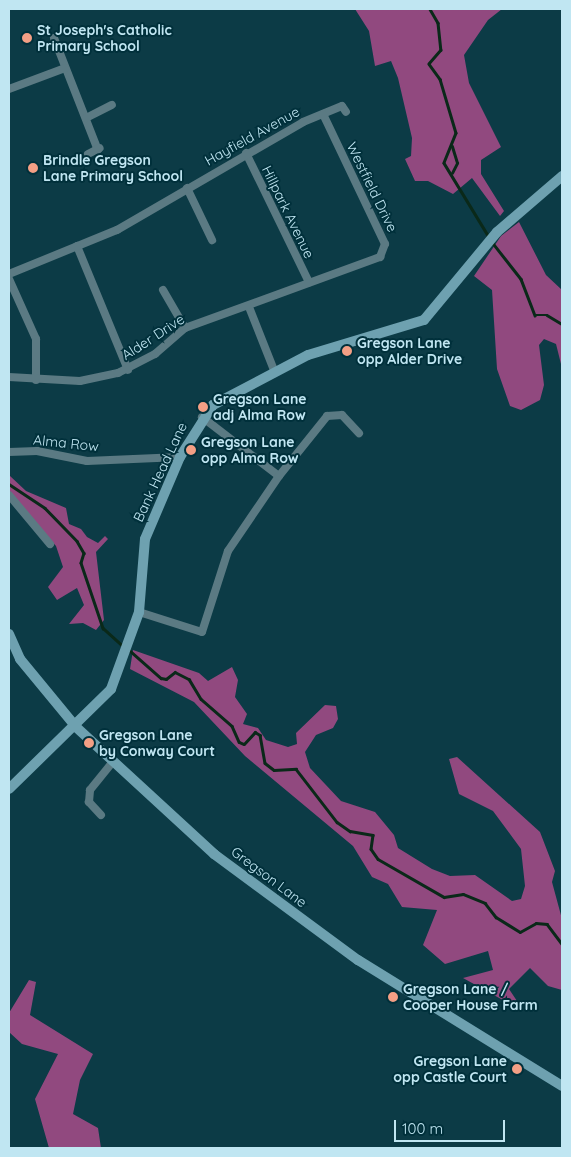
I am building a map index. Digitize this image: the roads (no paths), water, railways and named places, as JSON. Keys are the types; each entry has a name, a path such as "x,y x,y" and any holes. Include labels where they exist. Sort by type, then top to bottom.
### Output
{"street":[{"path":"54,38 99,149 88,154"},
{"path":"9,89 65,68"},
{"path":"86,118 112,105"},
{"name":"Hayfield Avenue","path":"9,274 117,230 246,153 323,114 342,106 346,112"},
{"name":"Westfield Drive","path":"309,282 380,257 385,244 323,114"},
{"name":"Hillpark Avenue","path":"246,153 309,282"},
{"name":"Bank Head Lane","path":"9,789 76,727 111,689 139,612 145,539 180,457 202,417 212,405 274,370 308,355 412,326 432,315 497,232 562,176"},
{"path":"187,188 212,240"},
{"path":"77,246 128,370"},
{"path":"9,279 36,339 36,380"},
{"name":"Alder Drive","path":"9,377 80,381 128,370 185,328 249,307 309,282"},
{"path":"163,290 185,328"},
{"path":"249,307 274,370"},
{"path":"200,640 228,551 279,476 327,416 342,415 359,433"},
{"path":"202,417 279,476"},
{"name":"Alma Row","path":"9,452 37,451 87,461 180,457"},
{"path":"9,495 50,544"},
{"path":"139,612 202,632"},
{"name":"Gregson Lane","path":"9,634 20,659 76,727 214,854 358,960 562,1086"},
{"path":"101,815 89,802 90,790 113,762"}],"waterway":[{"path":"430,9 438,23 441,50 429,64 440,79 456,133 444,163 489,237"},
{"path":"452,147 457,163 452,173"},
{"path":"492,242 521,279 535,315 547,315 562,324"},
{"path":"9,484 45,508 77,541 84,553 81,563 103,628 123,646"},
{"path":"128,649 161,678 166,679 175,672 189,679 201,699 232,726 239,742 244,744 255,732 260,735 265,763 274,770 296,769 337,822 350,831 373,835 371,849 378,859 444,897 463,894 485,903 496,917 520,932 536,923 547,924 562,944"}],"place":[{"name":"St Joseph's Catholic Primary School","path":"27,38"},
{"name":"Brindle Gregson Lane Primary School","path":"33,168"},
{"name":"Gregson Lane opp Alder Drive","path":"347,351"},
{"name":"Gregson Lane adj Alma Row","path":"203,407"},
{"name":"Gregson Lane opp Alma Row","path":"191,450"},
{"name":"Gregson Lane by Conway Court","path":"89,743"},
{"name":"Gregson Lane / Cooper House Farm","path":"393,997"},
{"name":"Gregson Lane opp Castle Court","path":"517,1069"}]}
